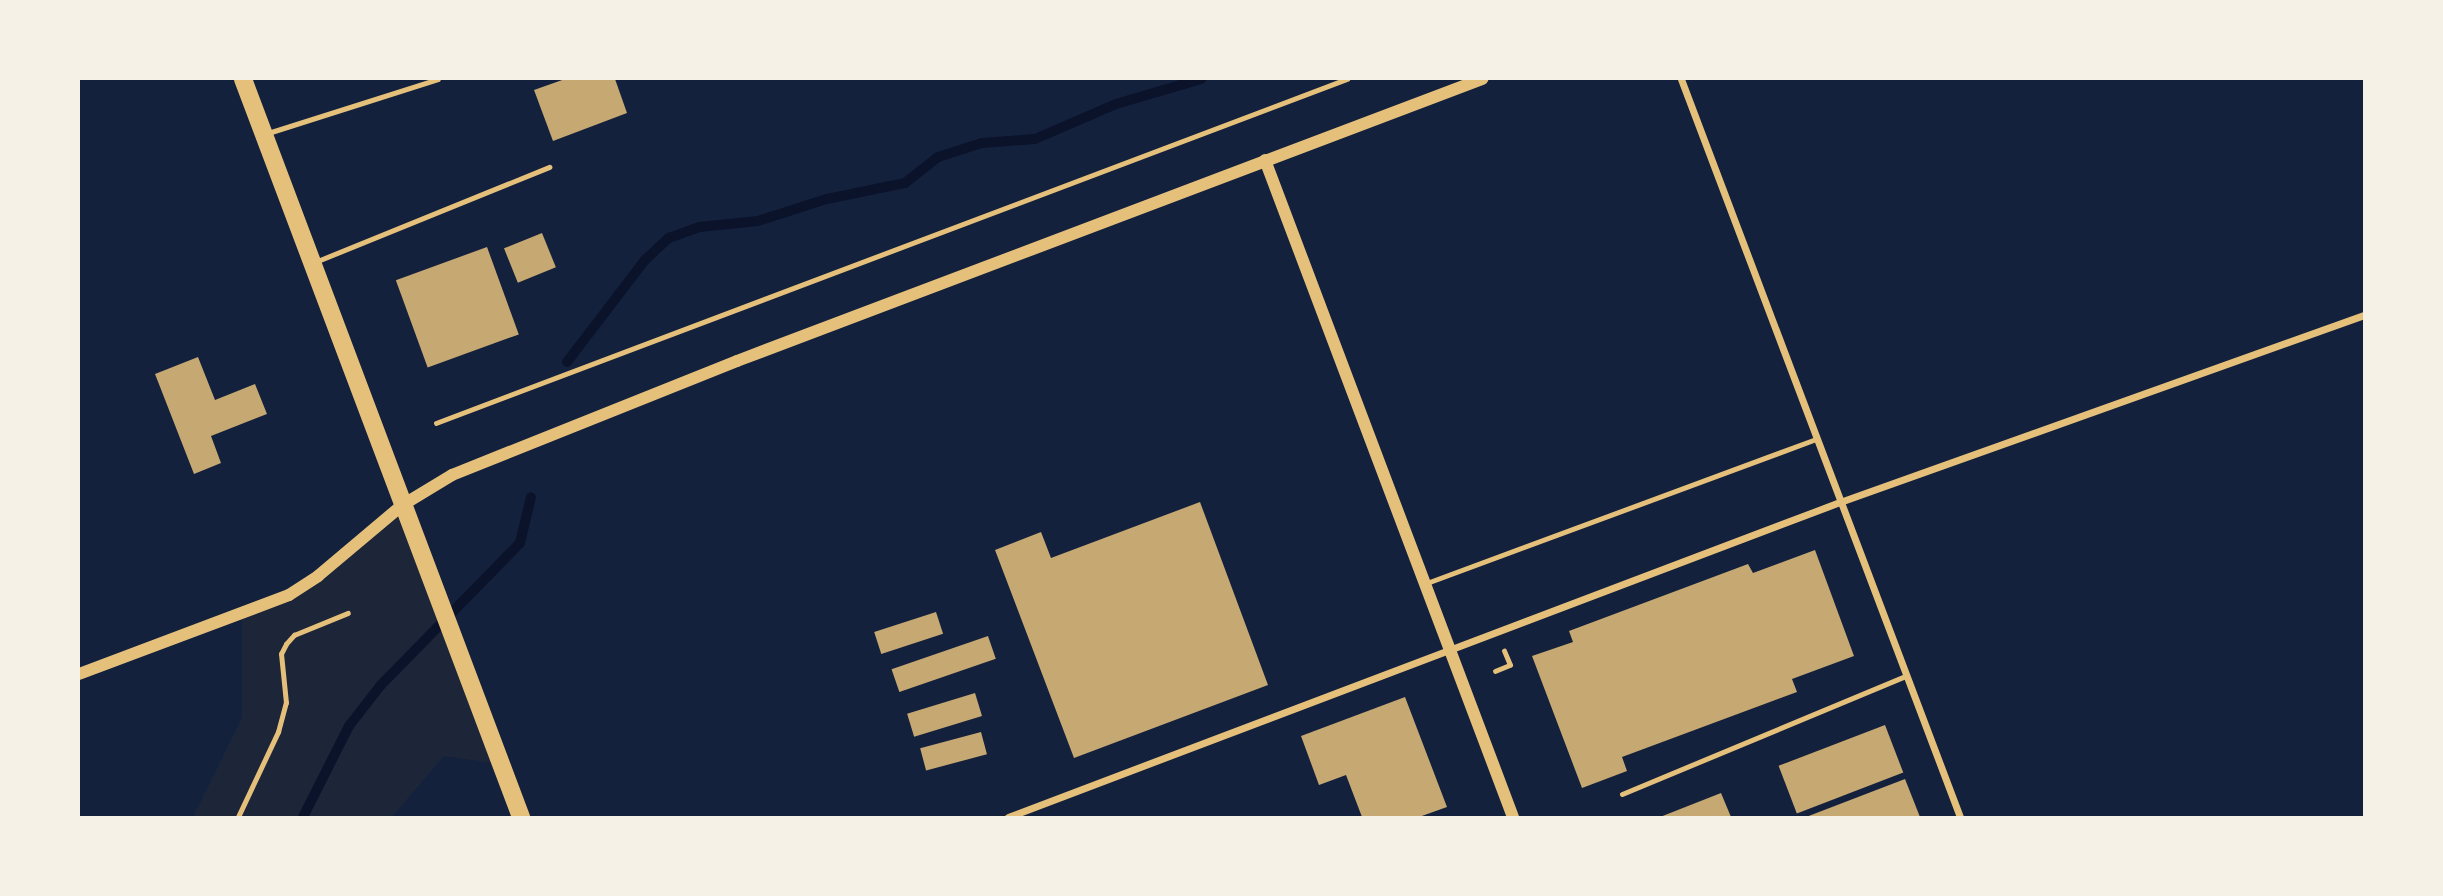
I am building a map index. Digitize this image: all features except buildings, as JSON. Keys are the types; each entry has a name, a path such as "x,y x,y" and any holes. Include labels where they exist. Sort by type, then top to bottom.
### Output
{"main road":[{"path":"243,79 425,572 521,817"}],"street":[{"path":"79,674 289,595 318,576 401,506 452,475 656,393 1482,79"},
{"path":"1681,79 1960,817"},
{"path":"1265,160 1513,817"},
{"path":"1008,817 1840,502 2364,315"}],"lane":[{"path":"264,134 438,79"},
{"path":"312,263 549,167"},
{"path":"1424,584 1816,439"},
{"path":"1622,794 1906,676"}],"path":[{"path":"436,423 1348,79"},
{"path":"238,817 278,732 286,702 281,654 286,644 295,635 348,613"},
{"path":"1495,671 1510,665 1503,649"}],"shaded area":[{"path":"401,506 499,764 444,756 392,817 193,817 242,718 242,614 289,595"}],"waterway":[{"path":"567,362 645,260 669,238 700,227 758,221 827,199 905,183 938,157 982,143 1035,139 1116,104 1201,79"},
{"path":"303,817 349,726 380,686 520,543 531,497"}]}
